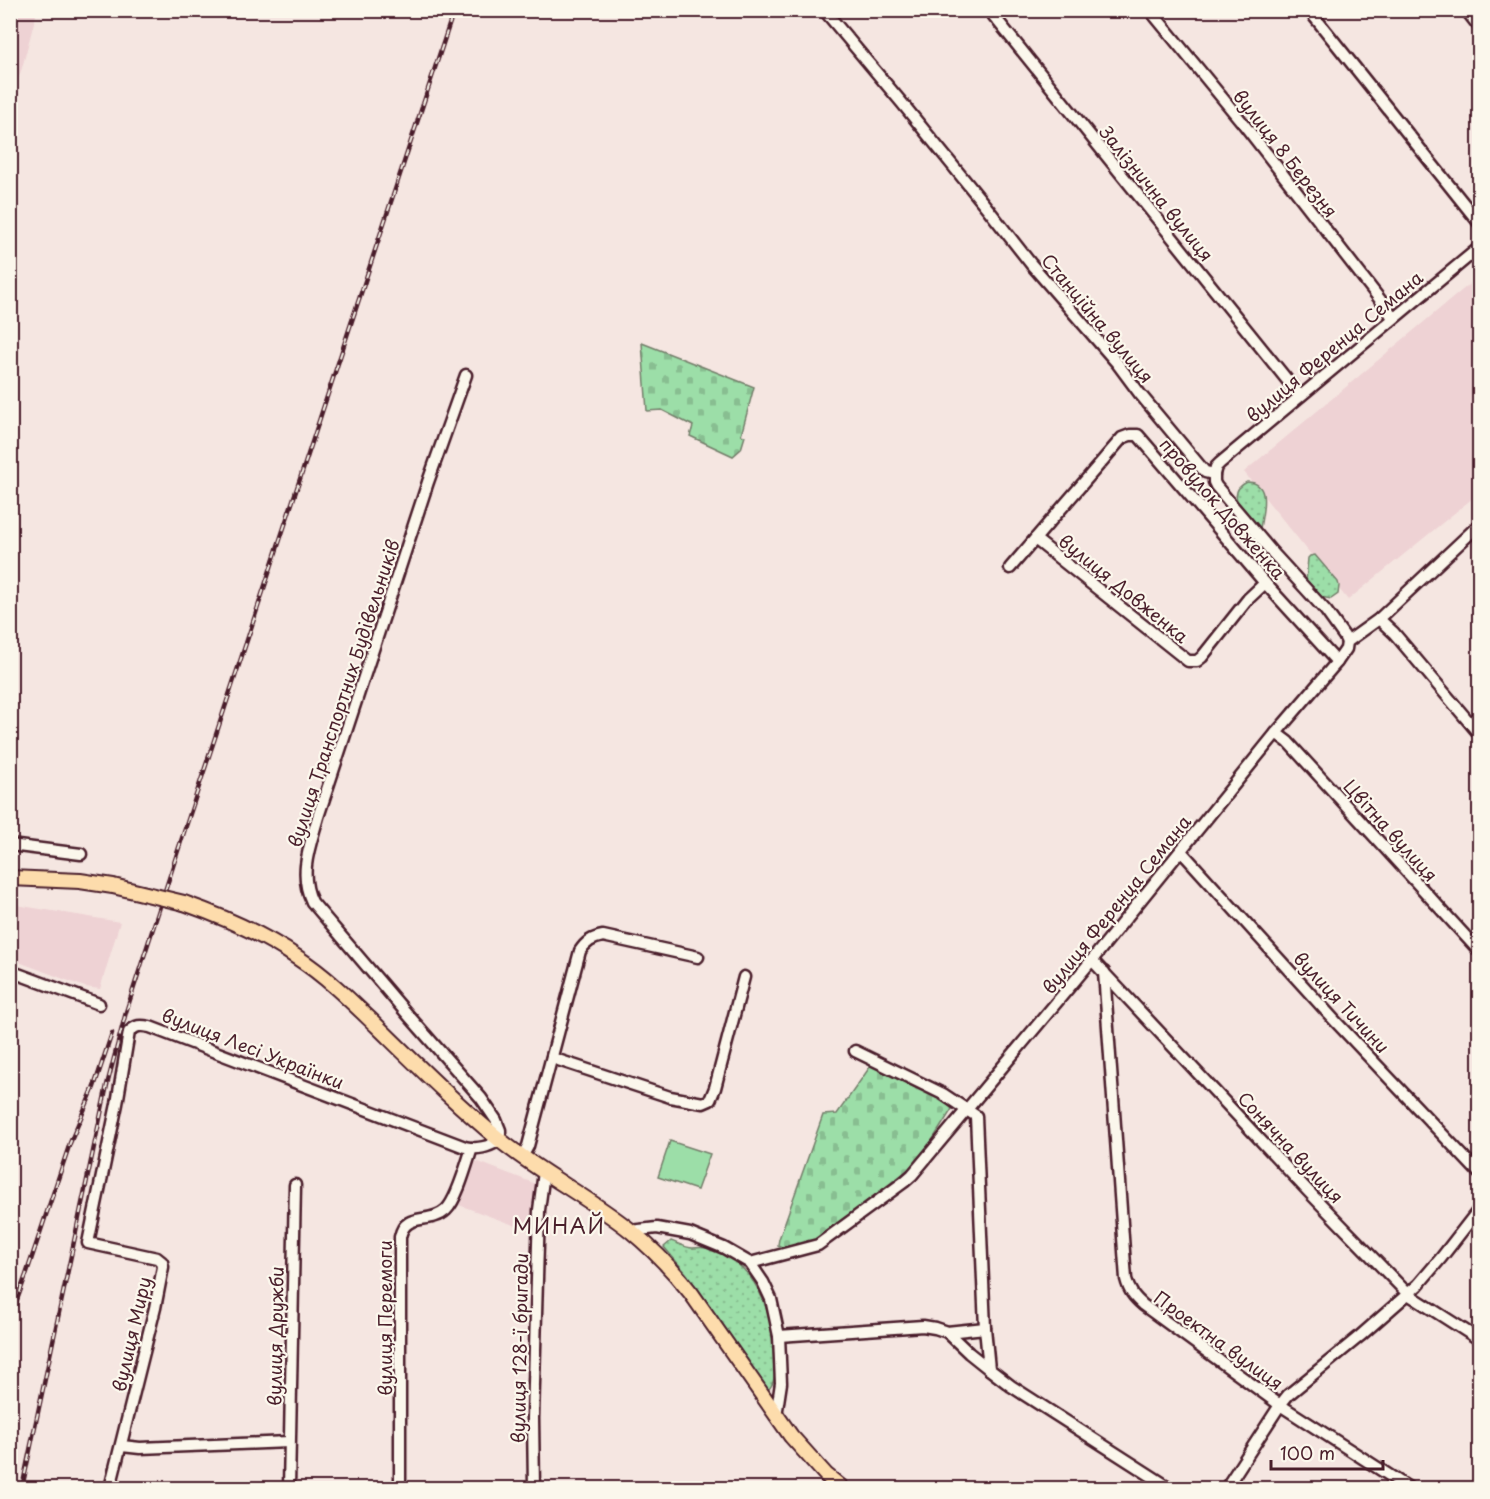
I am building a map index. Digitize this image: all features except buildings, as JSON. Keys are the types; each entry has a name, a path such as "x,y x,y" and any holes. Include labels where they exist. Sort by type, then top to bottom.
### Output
{"main road":[{"path":"10,878 80,881 113,886 184,903 238,924 299,958 334,985 500,1140 630,1231 656,1253 679,1278 776,1416 808,1456 842,1488"}],"street":[{"name":"Станційна вулиця","path":"824,10 1031,264 1117,363 1205,472 1214,474 1214,482 1224,496 1326,611 1347,642"},
{"name":"Залізнична вулиця","path":"989,10 1300,396"},
{"name":"вулиця 8 Березня","path":"1150,10 1242,122 1393,318"},
{"path":"1309,10 1479,224"},
{"path":"1466,10 1479,28"},
{"name":"вулиця Ференца Семана","path":"1214,474 1220,463 1479,247"},
{"name":"вулиця Транспортних Будівельників","path":"465,375 318,817 307,859 305,877 306,891 312,902 482,1098 496,1119 500,1130 500,1140"},
{"name":"провулок Довженка","path":"1010,568 1122,438 1138,435 1265,583 1337,662"},
{"name":"вулиця Ференца Семана","path":"750,1263 811,1247 826,1240 904,1182 918,1168 1337,662 1346,649 1347,642 1379,619 1479,524"},
{"name":"вулиця Довженка","path":"1035,539 1188,660 1197,661 1202,657 1248,599 1265,583"},
{"path":"1379,619 1394,633 1479,735"},
{"name":"Цвітна вулиця","path":"1276,733 1288,742 1479,952"},
{"path":"10,845 81,854"},
{"name":"вулиця Тичини","path":"1181,851 1328,1013 1479,1174"},
{"path":"522,1157 528,1146 580,951 585,944 593,937 603,936 698,957"},
{"name":"Сонячна вулиця","path":"1092,960 1308,1191 1408,1294 1479,1340"},
{"path":"10,970 99,1004"},
{"name":"Проектна вулиця","path":"1104,972 1126,1278 1133,1297 1280,1405 1409,1488"},
{"path":"552,1058 670,1097 703,1103 710,1100 715,1088 744,977"},
{"name":"вулиця Лесі Українки","path":"88,1243 117,1104 129,1032 135,1026 150,1027 472,1148"},
{"path":"855,1051 943,1094 976,1116 985,1328 989,1369"},
{"path":"472,1148 488,1147 500,1140"},
{"name":"вулиця Перемоги","path":"400,1488 401,1231 403,1226 410,1222 431,1218 448,1209 472,1148"},
{"name":"вулиця 128-ї бригади","path":"534,1488 533,1406 539,1210 544,1172"},
{"name":"вулиця Дружби","path":"289,1488 295,1185"},
{"path":"1226,1488 1288,1395 1418,1285 1479,1208"},
{"path":"630,1231 657,1228 690,1234 724,1248 750,1263 771,1299 779,1336 781,1383 776,1416"},
{"name":"вулиця Миру","path":"88,1243 157,1258 163,1264 155,1308 110,1488"},
{"path":"779,1336 923,1326 947,1332 969,1353 1011,1386 1170,1488"},
{"path":"947,1332 985,1328"},
{"path":"122,1446 140,1448 289,1442"}],"shaded area":[{"path":"11,10 37,11 11,99"},
{"path":"1479,276 1479,493 1348,600 1244,472"},
{"path":"10,904 120,922 100,989 85,987 11,959"},
{"path":"476,1161 536,1184 530,1231 459,1205"}],"green space":[{"path":"642,343 754,387 741,435 745,436 741,449 733,456 690,436 693,426 662,410 647,411"},
{"path":"1247,482 1255,483 1263,493 1263,507 1258,530 1243,512 1237,499 1240,487"},
{"path":"1315,555 1338,582 1338,594 1331,599 1316,596 1306,582 1308,558"},
{"path":"872,1064 942,1098 952,1109 913,1166 816,1240 783,1248 778,1245 779,1239 823,1115 837,1114"},
{"path":"670,1141 710,1154 697,1190 658,1177"},
{"path":"671,1241 690,1248 715,1250 729,1257 751,1278 759,1290 772,1334 775,1365 774,1380 769,1389 764,1388 686,1273 664,1247"}],"railway":[{"path":"22,1488 107,1085 126,1012 454,10"},
{"path":"10,1319 70,1143 94,1087 112,1033"}],"district":[{"name":"МИНАЙ","path":"559,1225"}]}
